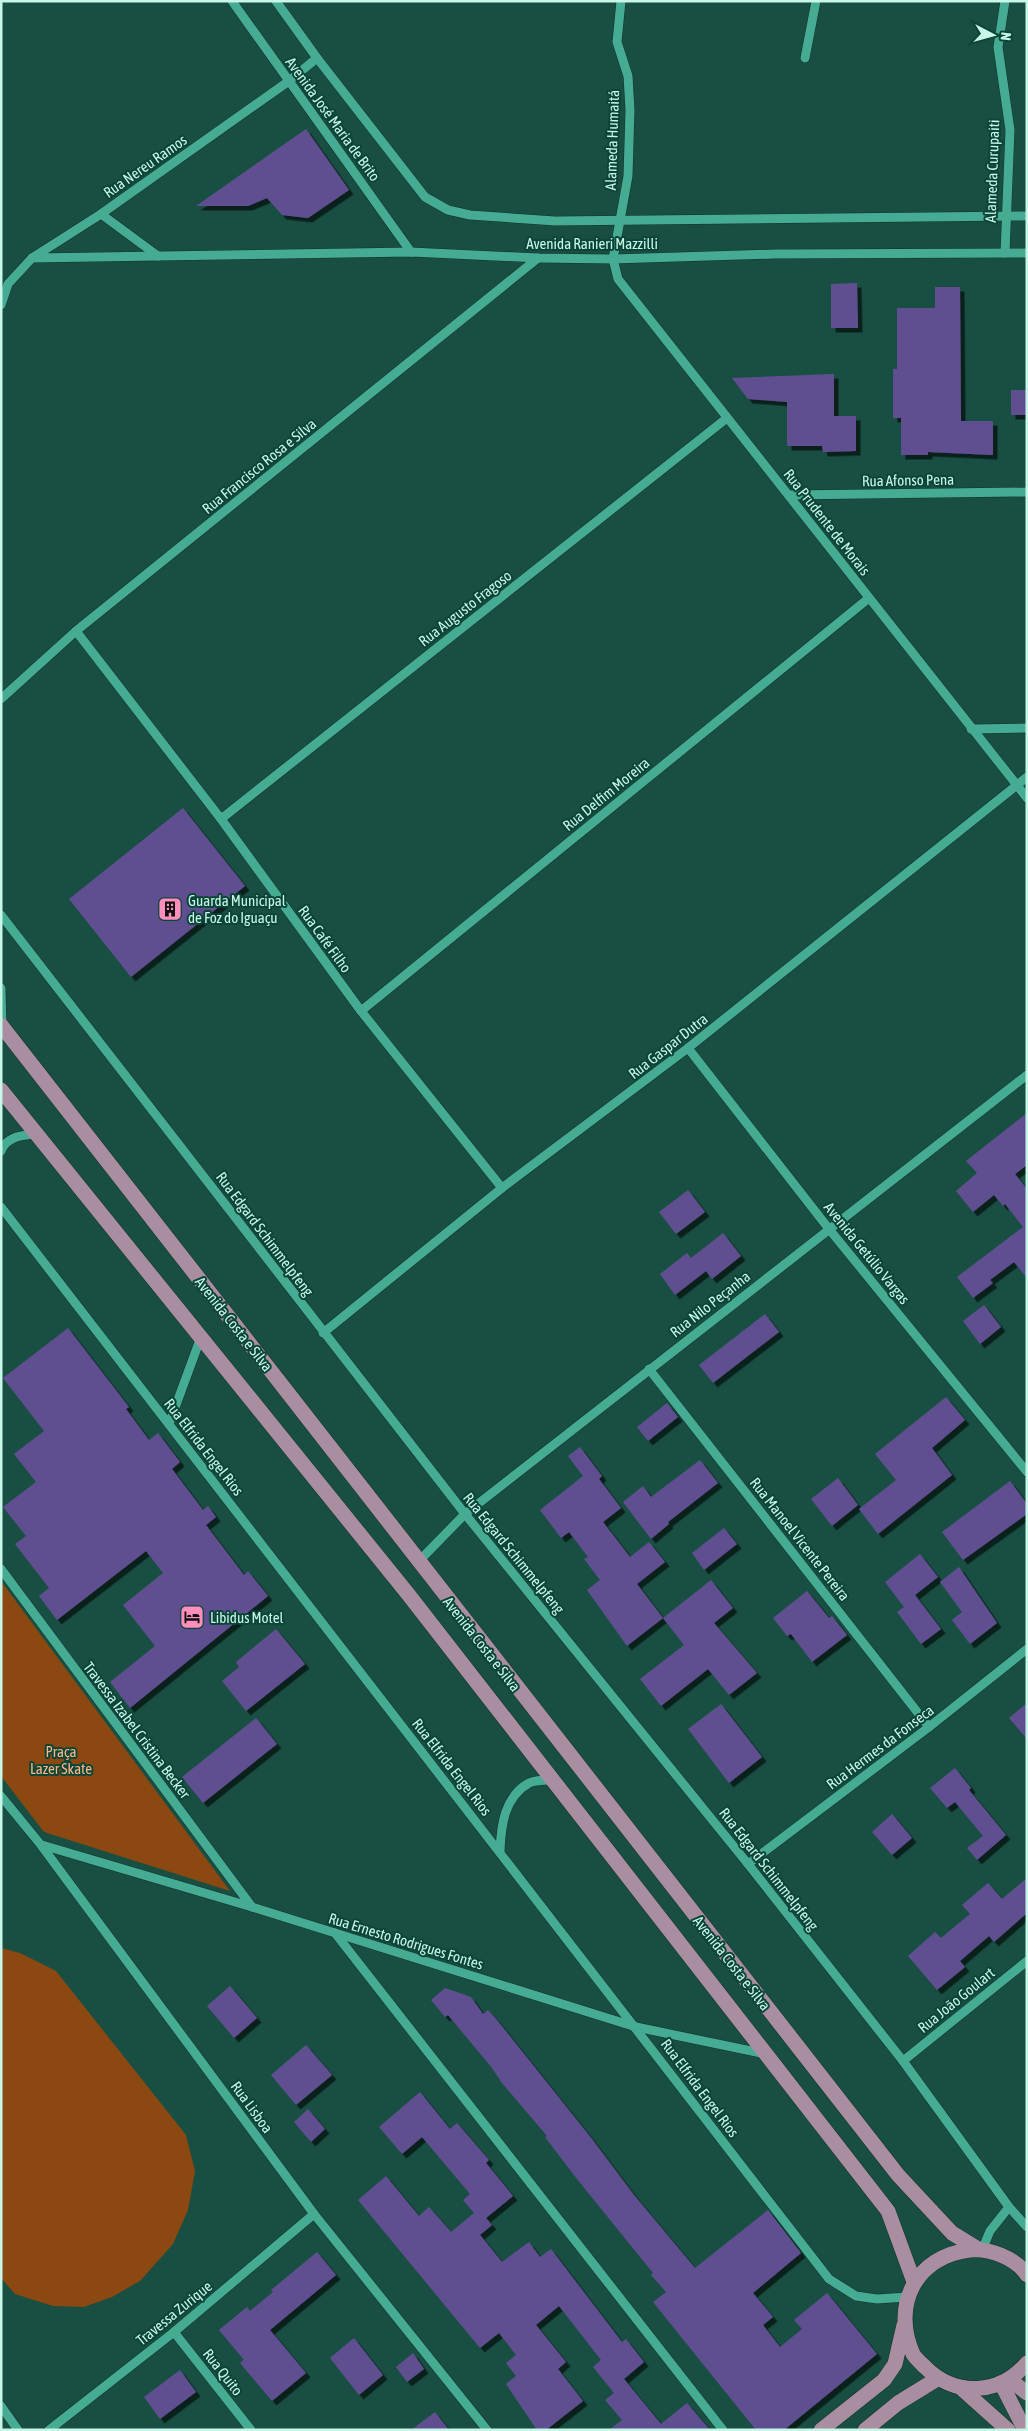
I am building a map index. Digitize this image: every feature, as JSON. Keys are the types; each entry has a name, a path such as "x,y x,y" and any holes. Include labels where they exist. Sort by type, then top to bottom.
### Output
{"main road":[{"name":"Avenida Costa e Silva","path":"2,1026 418,1562 898,2175 952,2233 980,2249 1006,2257 1027,2275"},
{"name":"Avenida Costa e Silva","path":"1,1090 401,1587 888,2211 914,2282"},
{"name":"Avenida Costa e Silva","path":"980,2249 953,2252 931,2263 914,2282 907,2297 904,2324 914,2356 937,2379 961,2388 982,2388 1005,2381"},
{"path":"821,2430 884,2380 895,2364 904,2324"},
{"path":"1005,2381 1027,2363"},
{"path":"865,2430 898,2403 937,2379"},
{"path":"1005,2381 1027,2394"},
{"path":"1005,2381 1025,2430"},
{"path":"961,2388 1008,2430"}],"street":[{"name":"Avenida José Maria de Brito","path":"232,1 411,252"},
{"name":"Avenida José Maria de Brito","path":"276,1 316,58 425,198 448,210 470,215"},
{"name":"Alameda Humaitá","path":"613,259 628,176 630,110 628,76 617,42 621,1"},
{"path":"805,58 816,1"},
{"name":"Alameda Curupaiti","path":"1004,253 1004,216 1010,130 998,47 1005,1"},
{"name":"Rua Nereu Ramos","path":"1,304 8,284 32,258 101,214 289,81 316,58"},
{"path":"101,214 158,256"},
{"name":"Avenida Ranieri Mazzilli","path":"470,215 555,222 1027,216"},
{"name":"Avenida Ranieri Mazzilli","path":"32,258 411,252 538,258 613,259 775,254 1027,253"},
{"name":"Rua Francisco Rosa e Silva","path":"1,699 76,631 538,258"},
{"name":"Rua Prudente de Morais","path":"613,259 618,279 1027,798"},
{"name":"Rua Augusto Fragoso","path":"221,819 727,418"},
{"name":"Rua Afonso Pena","path":"789,495 1027,492"},
{"name":"Rua Delfim Moreira","path":"362,1011 868,598"},
{"name":"Rua Café Filho","path":"76,631 221,819 362,1011 502,1188"},
{"path":"971,729 1027,728"},
{"name":"Rua Gaspar Dutra","path":"323,1333 502,1188 688,1048 1027,777"},
{"name":"Rua Edgard Schimmelpfeng","path":"1,915 465,1514 748,1864 903,2061 1009,2206 1027,2227"},
{"path":"1,988 2,1026"},
{"name":"Avenida Getúlio Vargas","path":"688,1048 829,1229 1027,1472"},
{"name":"Rua Nilo Peçanha","path":"418,1562 465,1514 1027,1075"},
{"path":"1,1151 4,1144 18,1135 37,1134"},
{"name":"Rua Elfrida Engel Rios","path":"1,1207 829,2279 856,2296 877,2299 907,2297"},
{"path":"169,1424 201,1338"},
{"name":"Rua Manoel Vicente Pereira","path":"649,1369 929,1727"},
{"name":"Travessa Izabel Cristina Becker","path":"1,1569 252,1907"},
{"name":"Rua Hermes da Fonseca","path":"748,1864 929,1727 1027,1649"},
{"path":"500,1851 501,1823 514,1796 530,1782 552,1780"},
{"name":"Rua Lisboa","path":"1,1796 41,1845 314,2214 487,2430"},
{"name":"Rua Ernesto Rodrigues Fontes","path":"41,1845 252,1907 636,2028 766,2054"},
{"path":"335,1933 724,2430"},
{"name":"Rua João Goulart","path":"903,2061 1027,1961"},
{"path":"980,2249 990,2231 1009,2206"},
{"name":"Travessa Zurique","path":"49,2430 174,2332 314,2214"},
{"name":"Rua Quito","path":"174,2332 251,2430"},
{"path":"1,2406 18,2430"}],"green space":[{"name":"Praça Lazer Skate","path":"1,1581 230,1891 44,1832 1,1776"},
{"path":"1,1948 20,1953 56,1971 186,2135 195,2171 188,2210 173,2244 140,2281 112,2297 84,2307 53,2306 15,2294 1,2278"}],"building":[{"path":"306,129 349,190 308,218 282,215 267,198 248,206 196,206"},
{"path":"857,283 858,328 831,328 831,284"},
{"path":"935,287 960,287 961,421 993,421 993,455 928,452 928,455 901,455 901,418 893,418 893,369 897,369 897,308 935,308"},
{"path":"834,374 834,416 856,416 856,451 823,452 822,446 787,446 787,402 748,399 732,378"},
{"path":"1011,390 1027,390 1027,415 1011,415"},
{"path":"183,808 245,886 131,977 69,899"},
{"path":"1027,1113 1027,1165 1015,1174 1027,1189 1027,1278 1014,1262 990,1280 993,1283 973,1298 957,1277 1023,1227 1005,1204 1003,1206 994,1195 973,1212 956,1191 977,1173 966,1161"},
{"path":"688,1190 705,1212 676,1234 659,1212"},
{"path":"723,1233 741,1256 712,1279 706,1271 675,1295 660,1274 687,1253 691,1258"},
{"path":"984,1305 1001,1327 980,1344 963,1321"},
{"path":"765,1314 779,1332 713,1383 699,1365"},
{"path":"68,1328 129,1407 126,1409 149,1440 158,1433 180,1462 172,1469 203,1510 208,1506 216,1517 206,1525 244,1575 248,1571 268,1596 130,1708 110,1682 155,1646 123,1605 163,1573 146,1551 57,1620 39,1596 49,1588 15,1544 26,1536 3,1507 36,1482 14,1454 44,1431 3,1378"},
{"path":"946,1397 965,1420 932,1448 952,1475 878,1534 859,1509 896,1480 875,1454"},
{"path":"667,1403 678,1417 648,1441 637,1427"},
{"path":"580,1447 602,1476 599,1479 621,1508 603,1522 630,1557 649,1542 665,1562 637,1584 663,1618 627,1646 587,1590 600,1580 584,1559 588,1557 569,1532 561,1538 540,1510 583,1476 568,1456"},
{"path":"700,1460 718,1483 668,1522 669,1524 651,1539 623,1502 643,1486 651,1497"},
{"path":"838,1478 858,1505 832,1526 811,1499"},
{"path":"1010,1481 1027,1504 1027,1514 963,1560 942,1532"},
{"path":"724,1528 737,1544 704,1570 692,1553"},
{"path":"920,1554 938,1577 915,1595 941,1629 921,1644 897,1612 904,1607 885,1582"},
{"path":"959,1567 997,1623 970,1644 952,1620 962,1612 940,1582"},
{"path":"711,1580 733,1608 714,1623 757,1673 729,1695 708,1669 661,1706 640,1679 684,1645 663,1618"},
{"path":"807,1591 829,1618 832,1616 847,1635 812,1662 791,1634 787,1636 773,1618"},
{"path":"276,1629 305,1664 246,1711 222,1681 239,1667 236,1662"},
{"path":"1027,1703 1027,1739 1009,1718"},
{"path":"721,1704 762,1757 729,1783 688,1729"},
{"path":"256,1718 277,1744 203,1803 182,1777"},
{"path":"955,1768 971,1788 969,1790 1006,1835 977,1860 967,1848 983,1836 955,1802 947,1808 930,1788"},
{"path":"892,1814 912,1838 892,1855 872,1832"},
{"path":"1027,1878 1027,1913 994,1942 989,1936 960,1961 965,1967 937,1990 908,1956 935,1932 941,1938 970,1914 962,1905 988,1883 1002,1899"},
{"path":"230,1986 257,2018 234,2038 207,2006"},
{"path":"445,1988 471,1997 483,2014 488,2010 497,2020 634,2195 695,2268 768,2210 801,2253 753,2293 773,2317 763,2325 780,2347 802,2329 794,2320 827,2293 877,2354 784,2430 756,2430 653,2302 666,2292 651,2275 653,2273 577,2179 545,2137 547,2136 502,2083 492,2068 448,2015 445,2017 431,2000"},
{"path":"306,2045 332,2075 296,2105 271,2075"},
{"path":"420,2092 450,2129 457,2123 489,2160 486,2163 513,2196 486,2218 492,2225 480,2235 502,2262 529,2242 540,2257 551,2249 622,2342 626,2339 644,2362 624,2379 661,2424 687,2403 710,2430 609,2430 622,2420 605,2400 614,2393 593,2367 601,2360 559,2306 536,2325 566,2362 558,2369 583,2401 546,2430 537,2430 506,2384 516,2376 506,2363 516,2355 499,2333 480,2348 358,2200 386,2176 419,2216 429,2207 451,2232 474,2213 463,2200 470,2194 422,2137 402,2154 379,2127"},
{"path":"308,2109 325,2129 311,2142 294,2122"},
{"path":"317,2252 336,2275 270,2330 306,2373 272,2401 240,2363 244,2360 219,2330 247,2307 250,2311 273,2292 271,2290"},
{"path":"354,2338 383,2375 359,2395 330,2358"},
{"path":"413,2353 424,2369 407,2382 396,2367"},
{"path":"180,2370 196,2392 160,2419 144,2397"},
{"path":"435,2412 449,2430 411,2430"}],"place":[{"name":"Guarda Municipal de Foz do Iguaçu","path":"170,909"},
{"name":"Libidus Motel","path":"192,1617"}]}
